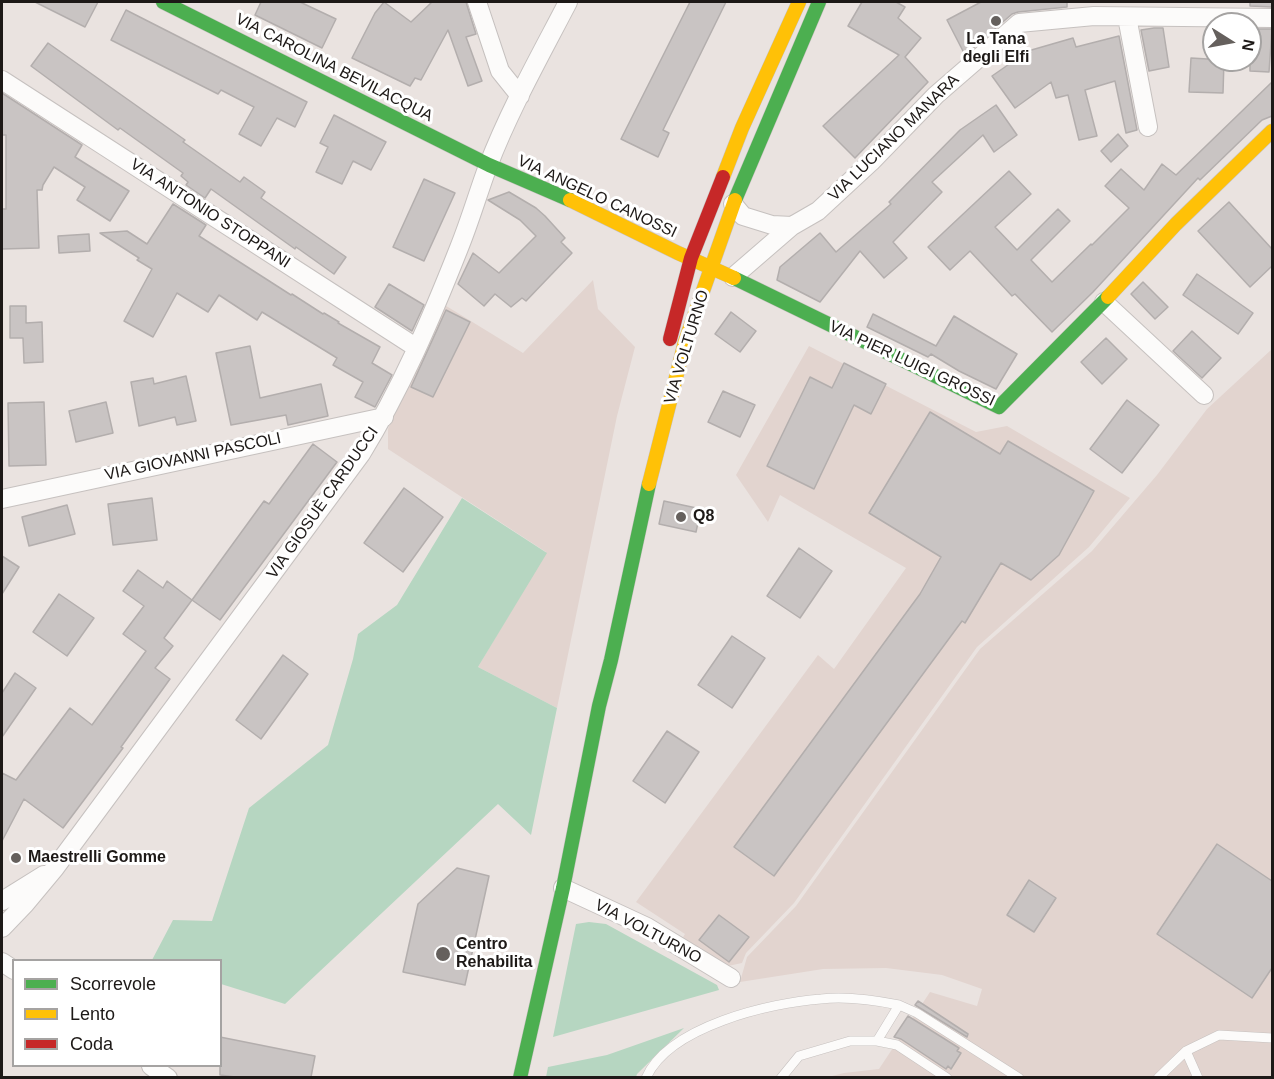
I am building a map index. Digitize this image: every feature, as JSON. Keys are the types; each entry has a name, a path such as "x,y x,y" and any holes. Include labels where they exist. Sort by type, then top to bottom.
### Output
{"street":[{"name":"VIA CAROLINA BEVILACQUA","path":"164,2 489,165"},
{"path":"477,2 500,71 519,96"},
{"name":"VIA GIOSUÈ CARDUCCI","path":"2,928 56,868 361,454 384,417 417,348 460,246 489,165 519,96 568,2"},
{"name":"VIA VOLTURNO","path":"668,348 691,258 742,128 799,2"},
{"name":"VIA VOLTURNO","path":"517,1074 525,1057 563,888 599,706 649,483 685,342 733,204 819,2"},
{"name":"VIA LUCIANO MANARA","path":"734,277 792,226 818,211 871,162 936,95 1019,23 1094,16 1272,18"},
{"path":"1127,17 1148,127"},
{"name":"VIA ANTONIO STOPPANI","path":"2,80 417,348"},
{"name":"VIA PIER LUIGI GROSSI","path":"691,258 999,407 1104,302 1176,224 1272,131"},
{"name":"VIA ANGELO CANOSSI","path":"489,165 559,195 691,258"},
{"path":"733,204 743,216 772,225 792,226"},
{"path":"1104,302 1204,395"},
{"name":"VIA GIOVANNI PASCOLI","path":"2,499 384,417"},
{"name":"VIA VOLTURNO","path":"599,706 598,660 614,583"},
{"name":"VIA GIOSUÈ CARDUCCI","path":"2,901 56,868"},
{"name":"VIA VOLTURNO","path":"563,888 647,927 731,978"},
{"path":"154,1067 168,1077"}],"lane":[{"path":"646,1077 650,1069 674,1046 699,1030 738,1016 780,1005 822,998 877,1000 899,1005 917,1013 1019,1077"},
{"path":"877,1041 899,1005"},
{"path":"1158,1077 1186,1051 1219,1035 1272,1038"},
{"path":"781,1077 799,1056 850,1041 877,1041 897,1045 947,1077"},
{"path":"1186,1051 1198,1077"}],"shaded area":[{"path":"593,280 598,309 635,347 617,416 557,708 478,667 546,552 388,449 388,430 392,409 443,304 523,353"},
{"path":"809,346 976,432 1007,426 1130,498 1089,547 977,647 794,903 746,953 742,963 728,966 682,939 685,934 636,902 818,655 834,669 906,568 780,495 768,522 736,475"},
{"path":"1272,349 1272,1077 828,1077 879,1069 930,992 977,1006 982,989 942,975 886,968 823,969 740,982 747,957 796,906 980,649 1092,551 1157,475 1207,409"}],"green space":[{"path":"462,498 547,553 478,667 557,708 531,835 498,804 285,1004 222,984 222,959 153,959 173,920 212,921 249,808 328,745 358,634 397,605"},
{"path":"589,922 606,924 717,985 719,990 553,1037 576,924"},
{"path":"684,1028 636,1077 546,1077 548,1067 607,1055"}],"building":[{"path":"35,2 98,2 85,27"},
{"path":"261,2 300,2 336,19 322,48 255,15"},
{"path":"384,2 411,22 432,2 466,2 476,34 466,37 482,81 468,86 448,30 421,80 415,78 410,86 352,58 375,13"},
{"path":"690,2 726,2 663,130 669,133 658,157 621,139"},
{"path":"862,2 896,2 905,7 898,18 921,38 905,57 928,82 855,158 823,126 899,55 848,26"},
{"path":"981,2 1067,2 1067,7 1012,14 965,55 947,20"},
{"path":"1250,2 1272,2 1272,7 1250,6"},
{"path":"126,10 307,102 295,127 277,118 261,146 239,134 254,107 221,90 218,94 111,40"},
{"path":"1163,28 1169,67 1149,71 1141,30"},
{"path":"1262,29 1272,29 1269,72 1262,72"},
{"path":"1119,36 1137,130 1126,133 1115,81 1085,90 1097,136 1079,140 1068,95 1056,98 1051,82 1015,108 992,76 1028,51 1073,38 1076,47"},
{"path":"48,43 240,182 244,177 265,192 261,198 346,257 334,274 211,189 205,198 186,185 188,182 181,176 183,173 120,128 118,130 31,66"},
{"path":"1191,58 1202,59 1202,72 1224,72 1223,93 1189,92"},
{"path":"1272,82 1272,116 1262,120 1200,180 1198,178 1093,292 1052,332 1015,294 1012,296 970,251 950,270 928,247 1009,171 1031,194 995,227 1017,250 1058,209 1070,221 1031,260 1052,282 1129,208 1105,186 1121,169 1144,190 1162,164 1176,175"},
{"path":"2,93 82,145 75,157 129,191 110,221 77,200 85,187 54,167 42,190 37,190 39,248 2,249 2,209 6,209 6,135 2,135"},
{"path":"996,105 1017,135 994,152 983,135 932,182 942,192 893,242 907,258 884,278 860,251 820,302 777,280 780,267 820,233 836,252 891,204 889,202 960,130"},
{"path":"334,115 386,142 371,170 353,161 342,184 316,172 328,147 320,143"},
{"path":"1118,134 1128,146 1111,162 1101,151"},
{"path":"424,179 455,193 424,261 393,247"},
{"path":"509,192 545,216 565,238 561,242 572,253 526,301 522,298 511,307 495,294 484,306 458,284 473,253 499,273 536,236 520,220 488,200"},
{"path":"1229,202 1272,249 1272,266 1250,287 1198,231"},
{"path":"173,204 206,225 199,236 291,295 380,347 372,363 392,375 375,407 355,397 363,382 333,365 337,358 262,312 257,320 219,295 208,312 177,293 153,337 124,321 152,269 100,233 127,231 147,244"},
{"path":"89,234 90,251 59,253 58,236"},
{"path":"1197,274 1253,313 1238,334 1183,295"},
{"path":"1143,282 1168,307 1155,319 1131,294"},
{"path":"389,284 424,305 412,331 375,307"},
{"path":"10,306 26,306 26,323 42,322 43,362 24,363 23,338 10,338"},
{"path":"446,310 470,322 433,397 411,387"},
{"path":"731,312 756,331 740,352 715,334"},
{"path":"873,314 936,346 954,316 1017,354 996,389 931,354 928,357 867,327"},
{"path":"1192,331 1221,358 1202,378 1173,351"},
{"path":"1106,338 1127,359 1102,384 1081,362"},
{"path":"250,346 260,398 321,384 328,416 288,425 286,415 231,425 216,353"},
{"path":"844,363 886,384 871,414 854,405 814,489 767,466 810,377 832,388"},
{"path":"186,376 196,421 177,425 175,417 139,426 131,382 153,378 154,384"},
{"path":"723,391 755,405 740,437 708,422"},
{"path":"1127,400 1159,425 1122,473 1090,449"},
{"path":"44,402 46,465 9,466 8,403"},
{"path":"106,402 113,433 76,442 69,411"},
{"path":"930,412 1000,454 1008,441 1094,491 1059,555 1031,580 1001,563 965,623 962,621 774,876 734,847 920,594 941,557 869,513"},
{"path":"313,444 337,462 220,620 192,600 264,501 269,504"},
{"path":"404,488 443,517 403,572 364,543"},
{"path":"152,498 157,540 113,545 108,504"},
{"path":"664,501 701,509 696,532 659,524"},
{"path":"67,505 75,534 29,546 22,517"},
{"path":"799,548 832,571 800,618 767,596"},
{"path":"2,556 19,567 2,594"},
{"path":"138,570 163,588 167,581 192,600 164,638 173,646 155,668 170,679 121,747 123,748 63,828 24,799 2,841 2,773 16,780 70,708 92,725 146,651 123,634 144,606 123,591"},
{"path":"59,594 94,618 67,656 33,632"},
{"path":"732,636 765,658 732,708 698,685"},
{"path":"283,655 308,674 261,739 236,720"},
{"path":"15,673 36,688 2,737 2,693"},
{"path":"667,731 699,752 665,803 633,781"},
{"path":"1217,844 1272,881 1272,968 1252,998 1157,934"},
{"path":"457,868 489,876 465,985 403,972 418,904"},
{"path":"1029,880 1056,898 1034,932 1007,915"},
{"path":"719,915 749,937 729,962 699,940"},
{"path":"918,1001 968,1034 967,1037 915,1005"},
{"path":"908,1016 959,1048 957,1051 961,1053 951,1069 948,1066 946,1069 901,1039 894,1037"},
{"path":"222,1037 315,1056 311,1077 220,1075"}],"traffic: fast":[{"path":"163,2 489,165 570,200"},
{"path":"735,200 819,2"},
{"path":"734,278 999,407 1108,297"},
{"path":"520,1078 649,484"}],"traffic: slow":[{"path":"723,177 742,128 799,2"},
{"path":"1108,297 1176,224 1272,131"},
{"path":"570,200 734,278"},
{"path":"649,484 685,342 735,200"}],"traffic: jam":[{"path":"670,339 691,258 723,177"}],"place":[{"name":"La Tana degli Elfi","path":"996,21"},
{"name":"Q8","path":"681,517"},
{"name":"Maestrelli Gomme","path":"16,858"},
{"name":"Centro Rehabilita","path":"443,954"}]}
